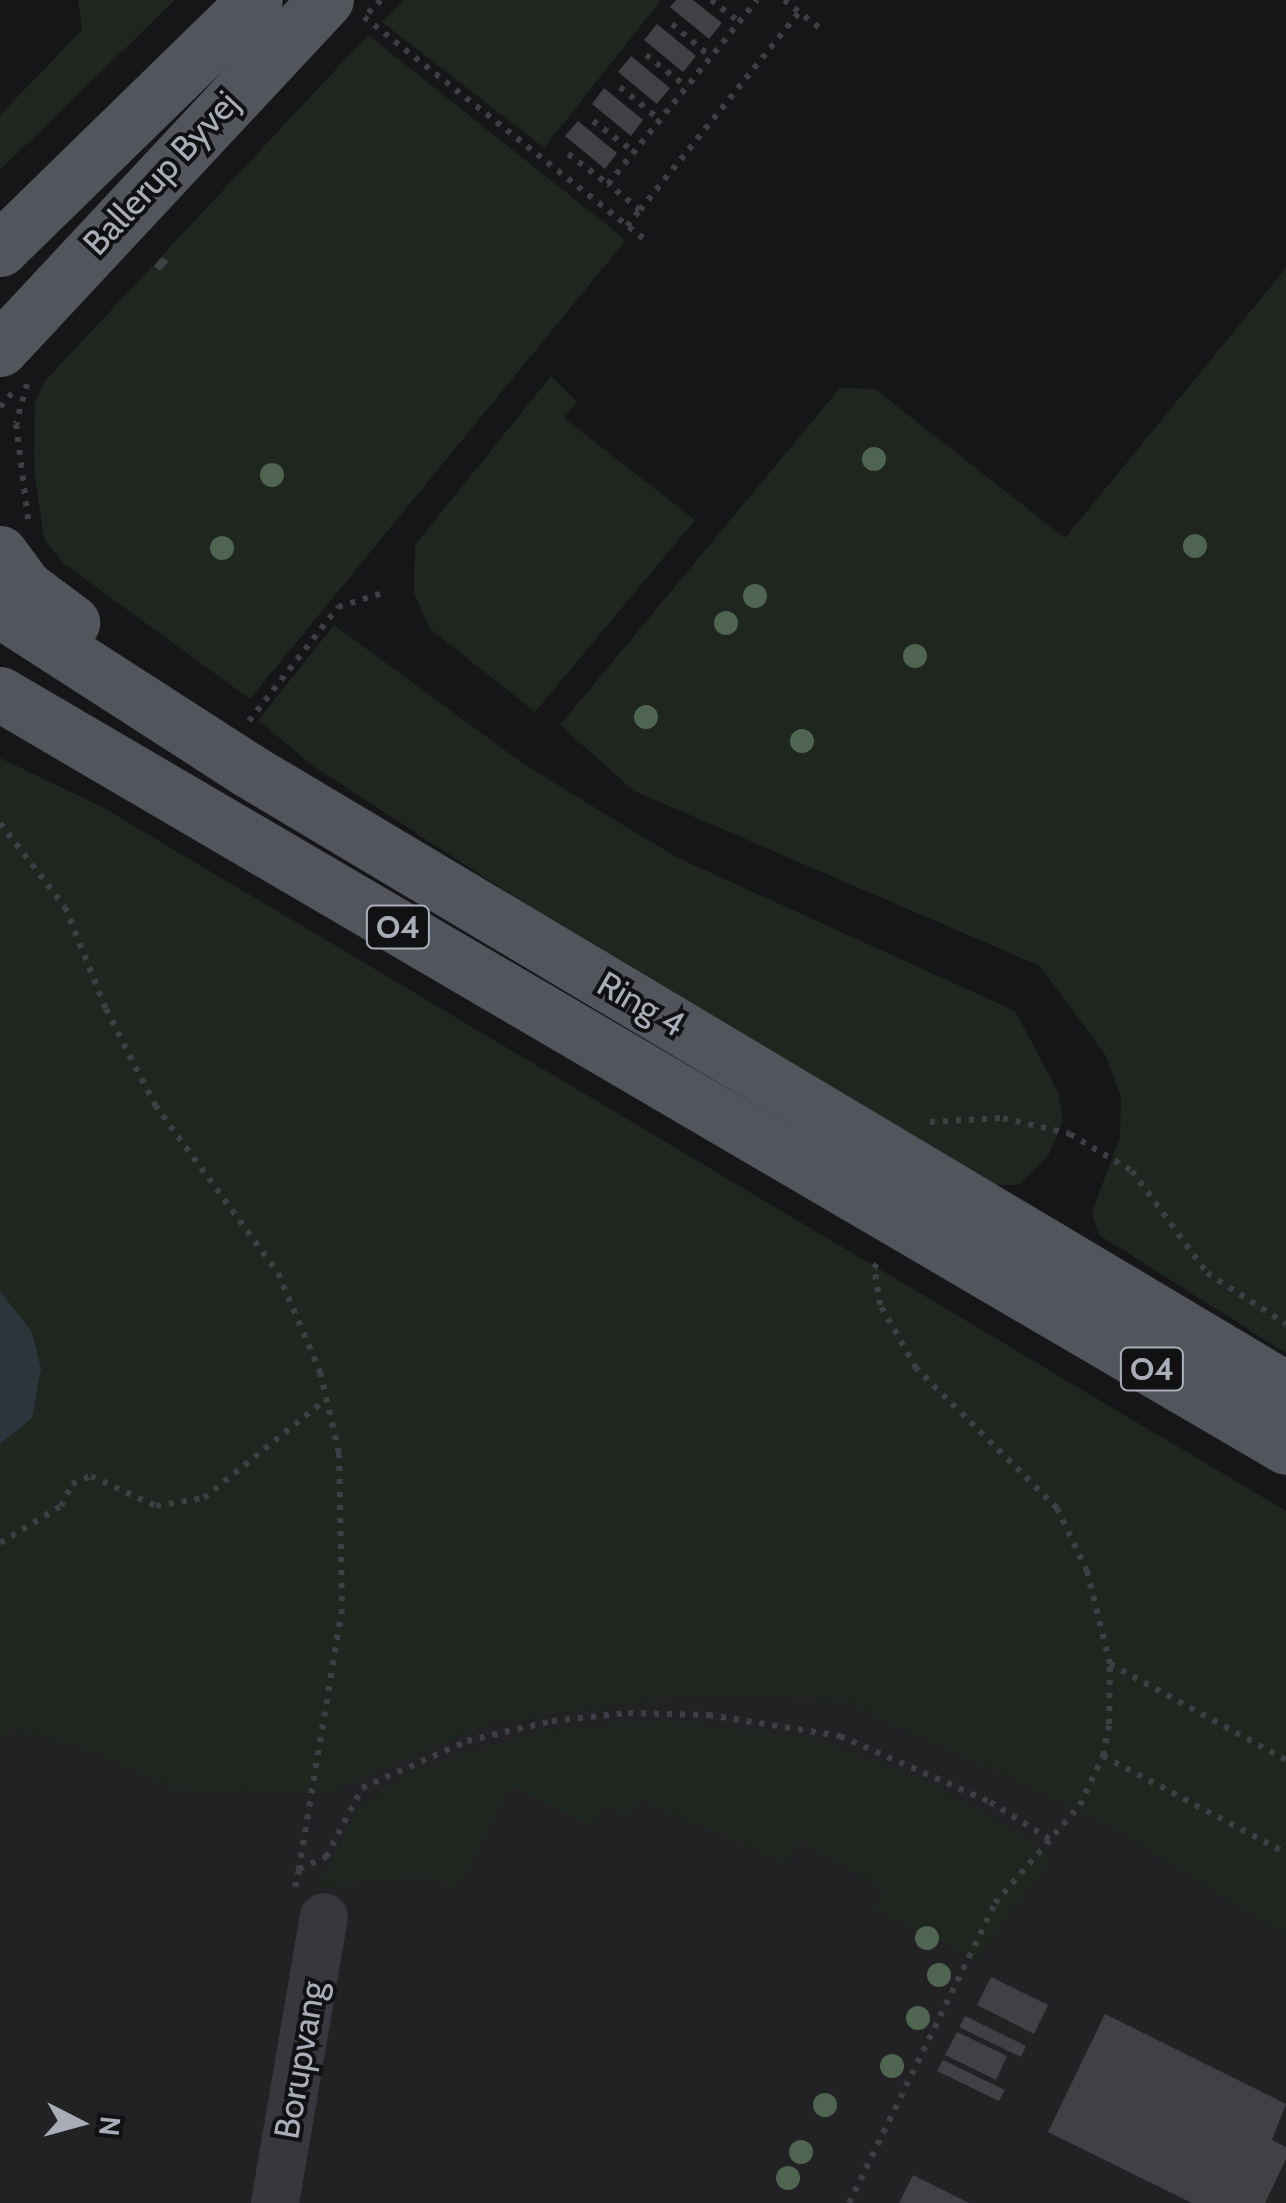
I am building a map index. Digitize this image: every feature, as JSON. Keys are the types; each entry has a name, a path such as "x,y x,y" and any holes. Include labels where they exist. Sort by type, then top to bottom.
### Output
{"main road":[{"name":"Ballerup Byvej","path":"0,249 256,0"},
{"name":"Ballerup Byvej","path":"11,340 345,8"},
{"path":"11,340 186,71"},
{"path":"14,527 25,586 100,642 159,714"},
{"name":"Ring 4","path":"0,610 159,714 248,746 1286,1390"},
{"path":"0,647 146,736 248,746"},
{"name":"Ring 4","path":"0,694 1286,1447"}],"street":[{"path":"1019,1291 1050,1243"},
{"name":"Borupvang","path":"275,2203 309,1908"}],"path":[{"path":"711,0 739,22"},
{"path":"608,184 757,0"},
{"path":"784,0 822,30"},
{"path":"345,8 649,243"},
{"path":"627,226 799,12"},
{"path":"672,24 712,56"},
{"path":"646,55 687,86"},
{"path":"620,87 660,120"},
{"path":"593,121 634,152"},
{"path":"568,154 640,210"},
{"path":"11,340 26,505 14,527"},
{"path":"14,527 26,505"},
{"path":"248,746 338,606 380,594"},
{"path":"233,712 248,746"},
{"path":"0,823 66,907 106,1009 156,1105 278,1273 326,1399 343,1502 342,1609 299,1870 309,1908"},
{"path":"0,839 13,837"},
{"path":"932,1123 1002,1118 1070,1134 1132,1171 1207,1273 1286,1324"},
{"path":"848,2203 995,1903 1053,1841 1080,1805 1103,1756 1110,1664 1087,1570 1056,1508 916,1368 880,1305 874,1268 887,1250"},
{"path":"0,1543 61,1506 72,1484 91,1476 156,1506 204,1498 326,1399"},
{"path":"1110,1664 1286,1760"},
{"path":"299,1870 326,1856 362,1788 467,1742 552,1721 628,1714 708,1715 840,1736 959,1787 1053,1841"},
{"path":"1103,1756 1286,1853"}],"shaded area":[{"path":"78,0 175,0 0,170 0,115 82,30"},
{"path":"404,0 661,0 544,148 382,22"},
{"path":"368,35 626,240 250,699 63,563 44,539 34,469 35,403 44,382"},
{"path":"1286,268 1286,1353 1099,1235 1092,1212 1120,1137 1121,1097 1106,1056 1040,966 634,791 560,725 840,388 875,389 1065,538"},
{"path":"551,376 577,402 564,418 695,520 535,712 429,628 414,592 415,545"},
{"path":"334,625 525,765 676,857 1015,1011 1058,1092 1063,1121 1048,1156 1018,1185 979,1185 730,1037 313,766 258,720"},
{"path":"0,758 104,808 1286,1511 1286,1935 1113,1827 843,1700 685,1696 490,1723 323,1794 177,1790 73,1743 10,1731 0,1737"},
{"path":"0,1291 32,1332 41,1369 32,1418 0,1444"},
{"path":"685,1696 843,1700 1113,1827 1286,1935 1286,2203 0,2203 0,1737 10,1731 73,1743 177,1790 323,1794 490,1723"},
{"path":"662,1721 802,1736 928,1781 1053,1855 978,1958 874,1910 884,1888 800,1841 785,1863 640,1799 628,1816 606,1806 591,1826 511,1786 458,1887 415,1875 318,1889 357,1810 406,1774 543,1730"}],"building":[{"path":"676,0 693,0 722,23 709,39 670,7"},
{"path":"657,24 696,56 683,72 644,40"},
{"path":"631,56 670,88 657,104 618,72"},
{"path":"604,88 643,120 631,136 592,104"},
{"path":"578,121 617,153 605,169 565,136"},
{"path":"162,257 169,262 160,271 154,266"},
{"path":"991,1977 1048,2005 1034,2034 977,2005"},
{"path":"1105,2014 1286,2104 1272,2140 1286,2147 1286,2159 1265,2203 1192,2203 1048,2132"},
{"path":"965,2016 1026,2046 1021,2057 959,2027"},
{"path":"957,2032 1007,2056 996,2080 945,2055"},
{"path":"943,2060 1005,2090 999,2101 937,2071"},
{"path":"913,2175 969,2203 899,2203"}]}
